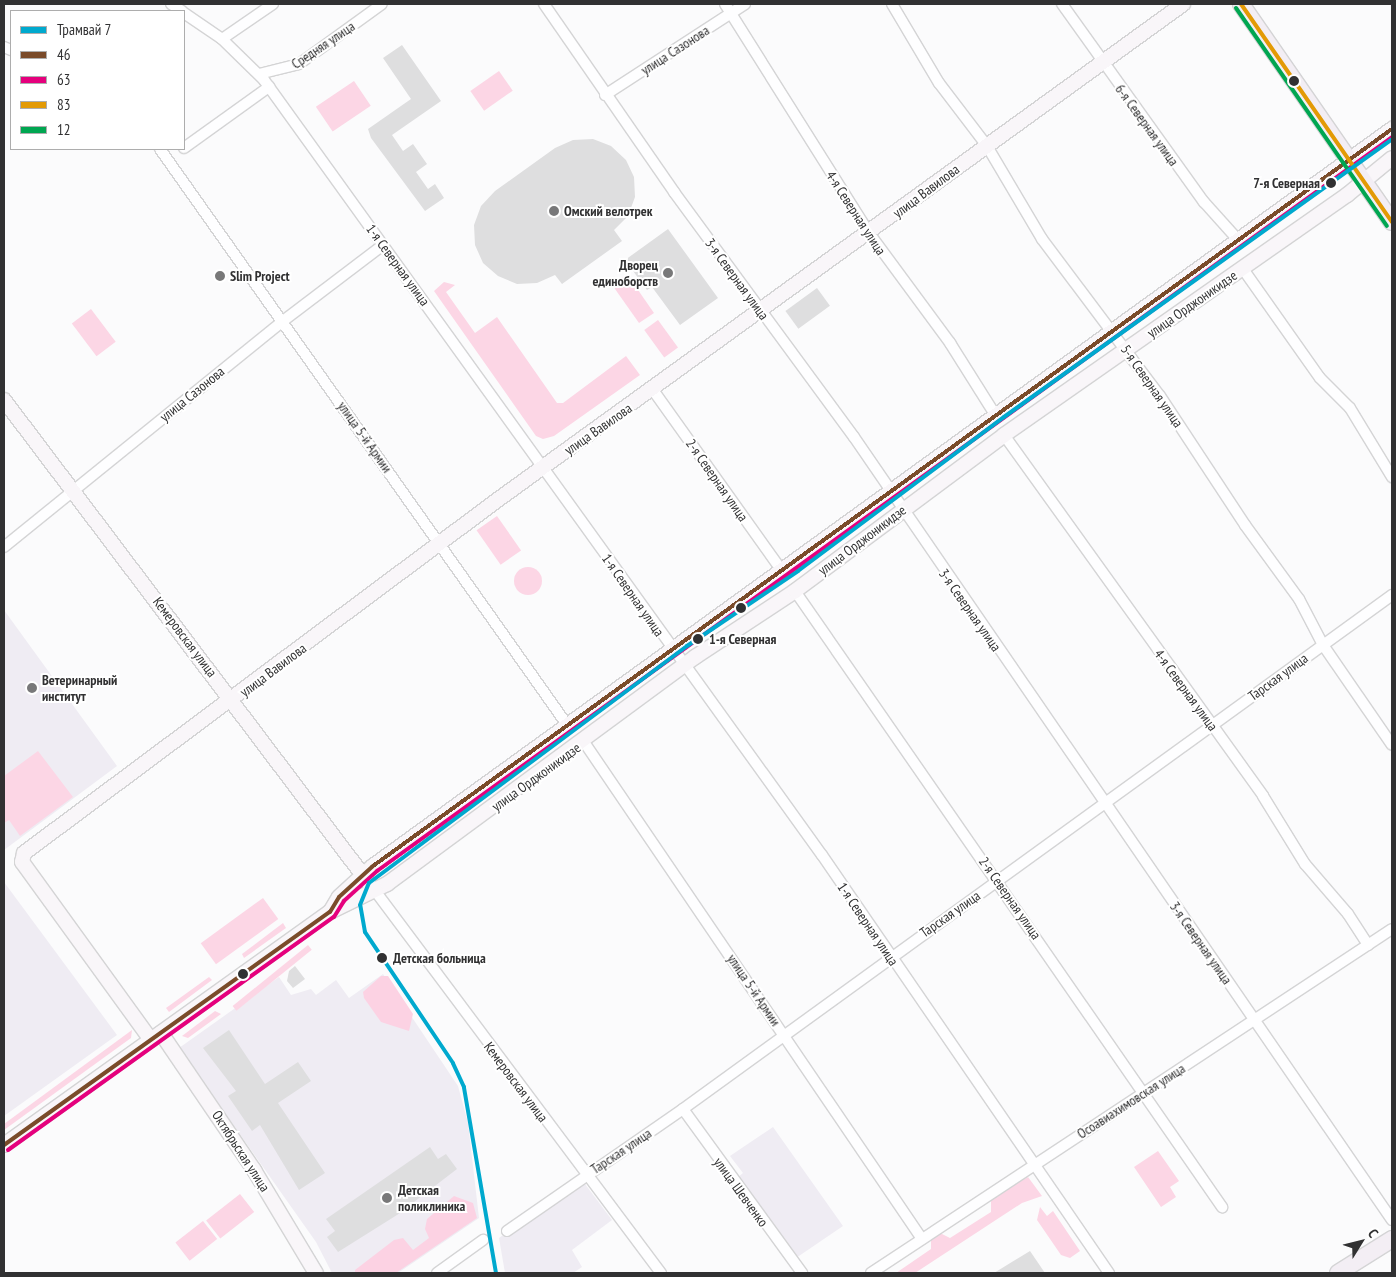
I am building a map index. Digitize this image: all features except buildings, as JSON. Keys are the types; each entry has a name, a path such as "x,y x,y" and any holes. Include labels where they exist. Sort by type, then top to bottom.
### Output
{"main road":[{"name":"улица Вавилова","path":"22,862 24,853 234,699 440,543 542,468 761,313 1183,4"},
{"path":"1241,4 1392,222"},
{"name":"улица Орджоникидзе","path":"4,1145 330,912 364,875 672,650 1114,332 1392,128"},
{"name":"улица Орджоникидзе","path":"330,912 347,907 373,888 387,884 584,742 586,737 684,665 795,591 901,510 1004,435 1243,268 1364,181 1392,158"},
{"name":"Кемеровская улица","path":"4,400 234,699 373,888"},
{"name":"Октябрьская улица","path":"22,862 156,1036 254,1170 316,1273"},
{"path":"1338,1273 1392,1239"}],"street":[{"path":"222,39 273,4"},
{"name":"Средняя улица","path":"259,74 299,64 382,4"},
{"name":"3-я Северная улица","path":"544,4 605,95 761,313 854,437 901,510 1392,1220"},
{"name":"4-я Северная улица","path":"725,4 869,233 950,343 996,416"},
{"name":"улица Сазонова","path":"605,95 745,4"},
{"name":"5-я Северная улица","path":"892,4 939,83 987,146 1042,238 1114,332 1299,599 1323,645 1392,746"},
{"name":"6-я Северная улица","path":"1062,4 1101,63 1204,202 1239,241"},
{"name":"1-я Северная улица","path":"185,13 222,39 259,74 269,87 684,665 890,956 1109,1273"},
{"path":"185,147 269,87"},
{"name":"улица 5-й Армии","path":"161,150 568,726"},
{"path":"168,159 180,150"},
{"name":"улица Сазонова","path":"4,547 40,521 72,490 282,321 384,245"},
{"path":"1243,268 1320,378 1350,408 1392,477"},
{"name":"2-я Северная улица","path":"653,390 782,571"},
{"name":"4-я Северная улица","path":"1004,435 1211,727 1263,796 1305,864 1348,914 1368,945"},
{"name":"2-я Северная улица","path":"795,591 998,879 1222,1207"},
{"name":"Тарская улица","path":"507,1231 682,1109 890,956 1392,595"},
{"name":"улица 5-й Армии","path":"584,742 922,1239"},
{"name":"Кемеровская улица","path":"373,888 585,1175 661,1273"},
{"name":"Осоавиахимовская улица","path":"871,1273 1392,929"},
{"name":"улица Шевченко","path":"682,1109 802,1273"},
{"path":"437,1273 483,1240"}],"shaded area":[{"path":"499,71 513,91 484,111 470,91"},
{"path":"354,81 371,106 333,132 316,107"},
{"path":"624,276 629,277 654,313 639,323 615,289 614,284"},
{"path":"444,282 455,285 446,292 475,333 497,317 557,403 563,403 626,356 640,375 554,436 543,439 536,436 434,291"},
{"path":"91,309 116,342 97,356 72,323"},
{"path":"658,320 678,348 664,357 644,330"},
{"path":"497,516 521,550 501,565 477,530"},
{"path":"528,567 538,571 542,581 538,591 528,595 518,591 514,581 518,571"},
{"name":"Ветеринарный институт","path":"4,610 117,766 4,850"},
{"path":"38,751 73,797 20,836 9,820 4,823 4,776"},
{"path":"4,882 117,1035 4,1116"},
{"path":"263,898 278,919 216,964 201,943"},
{"path":"283,923 286,928 244,958 242,954"},
{"path":"308,945 312,950 236,1011 233,1006"},
{"path":"383,974 458,1086 468,1123 479,1218 398,1273 332,1273 316,1242 179,1048 279,977 291,995 311,989 316,995 336,980 349,998"},
{"path":"381,976 388,976 413,1014 409,1031 381,1022 364,998 363,992"},
{"path":"209,977 212,980 169,1012 166,1008"},
{"path":"215,1011 221,1014 188,1038 182,1036"},
{"path":"132,1030 131,1038 4,1130 4,1124"},
{"path":"773,1127 843,1226 796,1258 737,1178 743,1173 730,1156"},
{"path":"1158,1151 1179,1181 1170,1187 1176,1197 1161,1207 1134,1167"},
{"path":"1028,1177 1042,1196 1022,1203 915,1273 896,1273 931,1249 931,1239 940,1233 950,1238 991,1212 991,1197"},
{"path":"582,1180 612,1220 572,1250 582,1267 573,1273 505,1273 499,1238"},
{"path":"240,1194 254,1212 220,1239 206,1220"},
{"path":"454,1196 473,1203 477,1218 396,1273 355,1273 355,1270 394,1240 403,1238 413,1250 429,1238 425,1229 427,1219"},
{"path":"1040,1207 1047,1216 1053,1211 1080,1251 1070,1258 1061,1255 1037,1220"},
{"path":"203,1221 217,1239 190,1261 175,1243"}],"tram line":[{"name":"7","path":"496,1273 464,1087 453,1063 365,932 360,905 369,883 687,646 798,571 1004,417 1392,139"}],"transit line":[{"name":"83","path":"1241,4 1392,222"},
{"name":"12","path":"1236,8 1387,226"},
{"name":"46","path":"4,1145 330,912 339,897 373,866 1392,129"},
{"name":"63","path":"8,1150 334,917 344,901 377,871 1392,137"}],"place":[{"name":"7-я Северная","path":"1331,183"},
{"name":"Омский велотрек","path":"554,211"},
{"name":"Дворец единоборств","path":"668,273"},
{"name":"Slim Project","path":"220,276"},
{"name":"1-я Северная","path":"698,639"},
{"name":"Ветеринарный институт","path":"32,688"},
{"name":"Детская больница","path":"382,958"},
{"name":"Детская поликлиника","path":"387,1198"}]}
